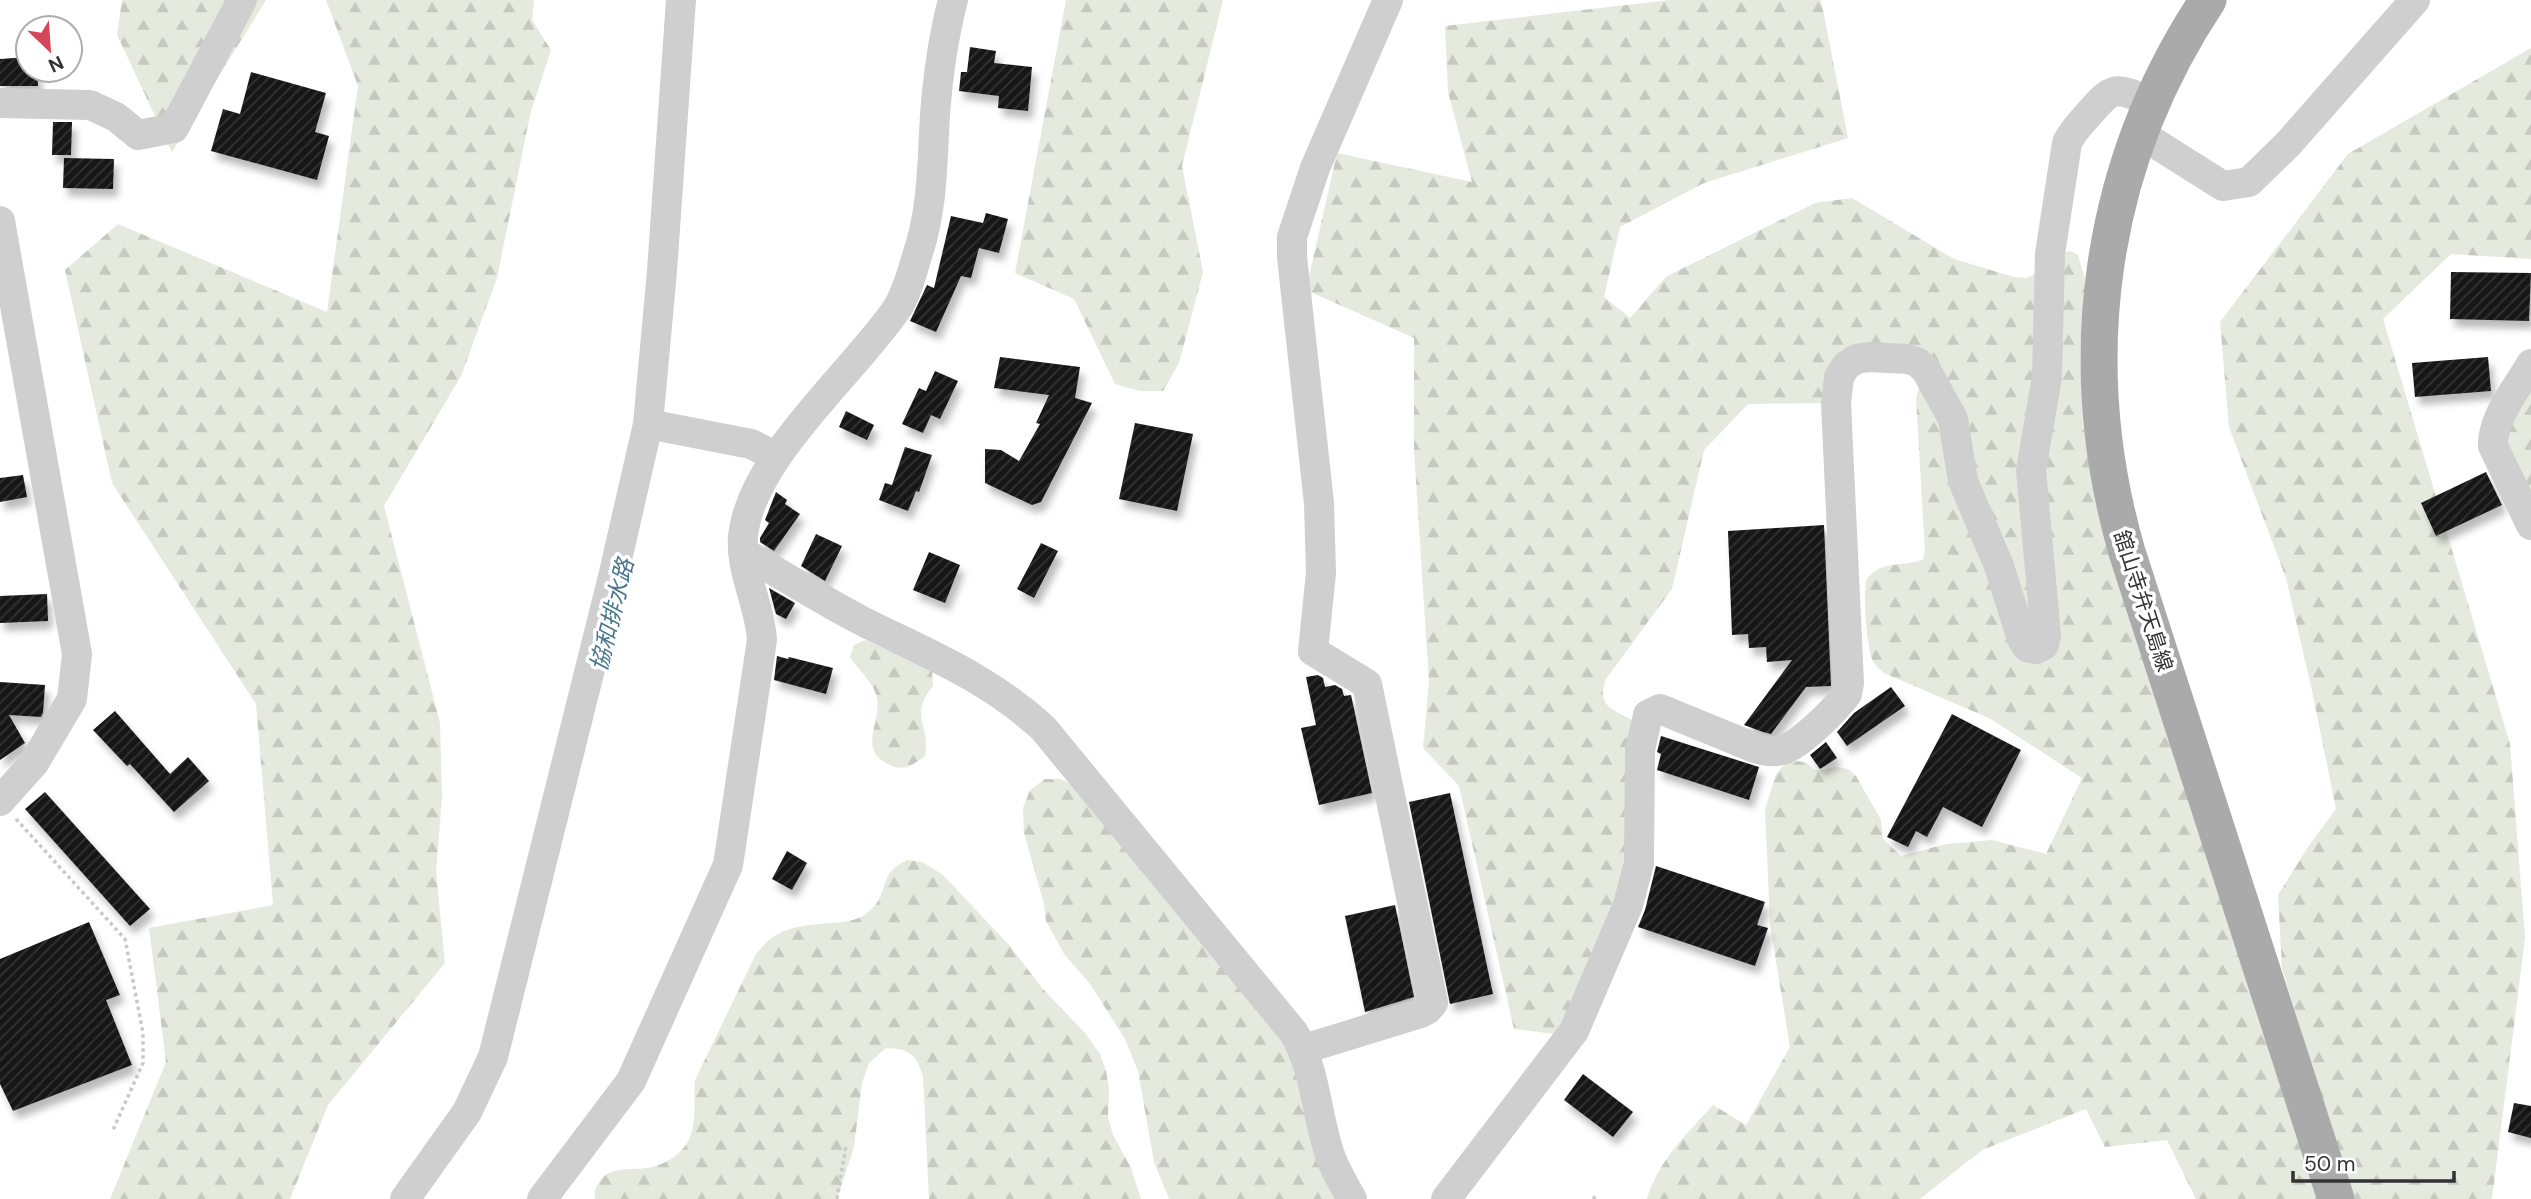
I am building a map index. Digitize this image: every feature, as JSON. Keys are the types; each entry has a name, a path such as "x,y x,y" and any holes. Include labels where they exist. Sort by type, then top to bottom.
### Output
{"main road":[{"name":"舘山寺弁天島線","path":"2208,0 2181,44 2145,118 2114,217 2101,293 2098,391 2101,424 2110,488 2127,552 2336,1199"}],"street":[{"path":"0,103 90,105 116,117 138,135 174,128 242,0"},
{"path":"405,1199 467,1112 493,1057 607,603 657,426 662,271 681,0"},
{"path":"542,1199 631,1081 728,865 762,640 744,553 746,520 775,456 897,308 918,254 932,192 935,114 942,42 953,0"},
{"path":"1304,1049 1421,1013 1433,1003 1367,684 1313,651 1321,573 1320,503 1292,257 1292,237 1315,168 1388,0"},
{"path":"1446,1199 1574,1031 1628,905 1639,863 1640,750 1648,715 1660,709 1769,752 1784,750 1797,741 1841,703 1847,694 1849,683 1836,403 1839,377 1846,366 1856,359 1869,357 1907,359 1917,362 1926,370 1953,419 1963,481 1999,566 2021,639 2027,648 2036,649 2044,645 2046,635 2031,470 2047,377 2050,254 2067,143 2076,127 2109,92 2128,92 2145,118 2223,186 2249,183 2288,144 2416,0"},
{"path":"0,221 77,654 72,699 34,763 4,806"},
{"path":"2531,364 2497,423 2493,446 2531,525"},
{"path":"657,426 751,444 775,456"},
{"path":"744,553 861,620 973,675 1021,708 1043,728 1286,1023 1304,1049 1328,1150 1352,1199"}],"path":[{"path":"4,806 125,939 143,1033 143,1063 112,1132"},
{"path":"837,1199 846,1146"},
{"path":"1593,1199 1597,1194"}],"green space":[{"path":"122,0 266,0 172,152 117,35"},
{"path":"326,0 534,0 532,20 551,50 530,115 497,278 461,376 384,506 440,723 442,797 436,872 445,963 328,1105 290,1199 110,1199 166,1062 149,928 273,905 256,704 112,483 65,270 118,224 327,312 358,86"},
{"path":"1066,0 1223,0 1182,166 1203,272 1179,363 1163,391 1140,391 1115,384 1074,299 1015,273"},
{"path":"1670,0 1821,0 1848,138 1704,183 1620,227 1604,297 1630,318 1667,276 1815,203 1852,198 1954,259 2014,277 2026,278 2038,273 2059,254 2070,251 2078,255 2085,279 2080,358 2083,425 2101,525 2318,1199 2196,1199 2167,1140 2105,1147 2086,1109 1982,1150 1920,1199 1647,1199 1666,1160 1713,1105 1746,1125 1790,1047 1770,924 1765,809 1776,774 1785,764 1798,761 1807,763 1814,770 1835,767 1848,769 1856,776 1881,820 1883,839 1901,856 1946,844 1992,840 2046,854 2082,778 1991,719 1884,673 1873,661 1866,620 1867,579 1880,568 1923,559 1925,551 1916,399 1923,370 1868,350 1829,403 1748,404 1704,450 1672,589 1606,679 1603,689 1605,702 1635,722 1632,862 1563,1035 1514,1029 1459,786 1423,748 1429,682 1414,450 1414,338 1306,290 1337,153 1472,182 1448,92 1445,26"},
{"path":"2531,48 2531,259 2451,254 2383,319 2510,744 2525,938 2492,1199 2352,1199 2282,968 2278,895 2336,809 2286,578 2229,427 2220,322 2348,154"},
{"path":"2531,355 2531,498 2497,423"},
{"path":"866,640 932,670 933,686 922,705 921,713 925,756 909,766 900,768 890,765 874,752 872,744 877,698 869,681 850,657 854,645"},
{"path":"1045,779 1060,779 1076,786 1288,1038 1343,1199 1169,1199 1154,1162 1138,1071 1125,1039 1090,984 1064,954 1046,921 1044,904 1024,833 1023,808 1030,790"},
{"path":"907,860 922,862 942,874 1010,946 1042,988 1085,1033 1100,1054 1109,1089 1108,1117 1113,1135 1131,1168 1141,1199 929,1199 923,1076 911,1054 886,1048 869,1063 862,1083 854,1147 837,1199 595,1199 597,1186 609,1173 662,1164 676,1155 687,1143 694,1121 695,1080 756,954 764,945 789,929 848,921 863,916 878,901 890,872"}],"building":[{"path":"970,47 996,51 994,63 1032,67 1028,111 998,108 999,96 959,91 961,72 967,72"},
{"path":"14,58 14,84 38,86 0,86 0,59"},
{"path":"251,72 326,93 315,132 329,136 317,180 211,151 223,109 240,114"},
{"path":"53,122 72,122 71,155 52,155"},
{"path":"64,158 114,159 113,189 63,188"},
{"path":"986,213 1008,219 999,253 979,248 971,278 961,276 936,332 910,321 927,285 934,288 951,216 983,223"},
{"path":"2451,272 2531,273 2529,321 2450,319"},
{"path":"1000,357 1080,367 1075,398 1092,403 1041,502 1032,505 985,483 985,449 1001,450 1019,461 1040,424 1036,423 1049,395 994,388"},
{"path":"2488,357 2491,391 2415,397 2412,363"},
{"path":"935,371 958,381 940,419 931,415 923,433 902,424 919,388 926,391"},
{"path":"846,411 874,425 867,440 839,427"},
{"path":"1135,423 1193,434 1177,511 1119,499"},
{"path":"905,447 932,455 919,492 916,491 908,511 879,500 885,483 892,485"},
{"path":"2486,472 2502,505 2436,536 2421,503"},
{"path":"23,475 27,497 0,502 0,478"},
{"path":"776,492 787,500 785,504 800,514 774,551 760,542 760,538 769,523 765,520"},
{"path":"1824,525 1831,686 1806,687 1771,734 1763,732 1744,725 1792,660 1767,662 1766,647 1749,648 1748,634 1732,635 1728,531"},
{"path":"816,534 842,546 825,581 801,566"},
{"path":"1041,543 1058,551 1034,598 1017,589"},
{"path":"929,552 960,565 945,603 913,590"},
{"path":"769,588 795,603 786,619 776,614"},
{"path":"47,594 48,621 0,623 0,596"},
{"path":"777,656 833,668 826,694 774,680"},
{"path":"1318,675 1323,678 1325,687 1335,685 1342,689 1344,696 1351,695 1372,793 1319,805 1301,728 1316,725 1306,677"},
{"path":"0,682 45,685 41,717 9,715 25,743 0,760"},
{"path":"1891,687 1905,706 1847,746 1837,732 1854,713"},
{"path":"115,711 170,774 188,757 209,781 174,812 130,764 127,766 93,730"},
{"path":"1952,714 2021,750 1982,827 1943,807 1927,837 1916,831 1908,847 1887,837"},
{"path":"1661,736 1759,767 1749,800 1657,770 1661,754 1657,752"},
{"path":"1826,742 1837,758 1820,769 1810,755"},
{"path":"45,792 150,909 130,926 25,809"},
{"path":"1450,793 1493,994 1450,1004 1409,802"},
{"path":"787,851 807,863 792,890 772,879"},
{"path":"1656,866 1765,902 1757,925 1768,928 1755,966 1638,927"},
{"path":"1395,905 1414,997 1365,1012 1345,916"},
{"path":"89,922 120,995 106,1000 132,1065 13,1111 0,1084 0,959"},
{"path":"1583,1074 1633,1112 1613,1137 1564,1100"},
{"path":"2514,1103 2531,1106 2531,1138 2508,1132"}],"water label":[{"name":"協和排水路","path":"612,615"}]}
